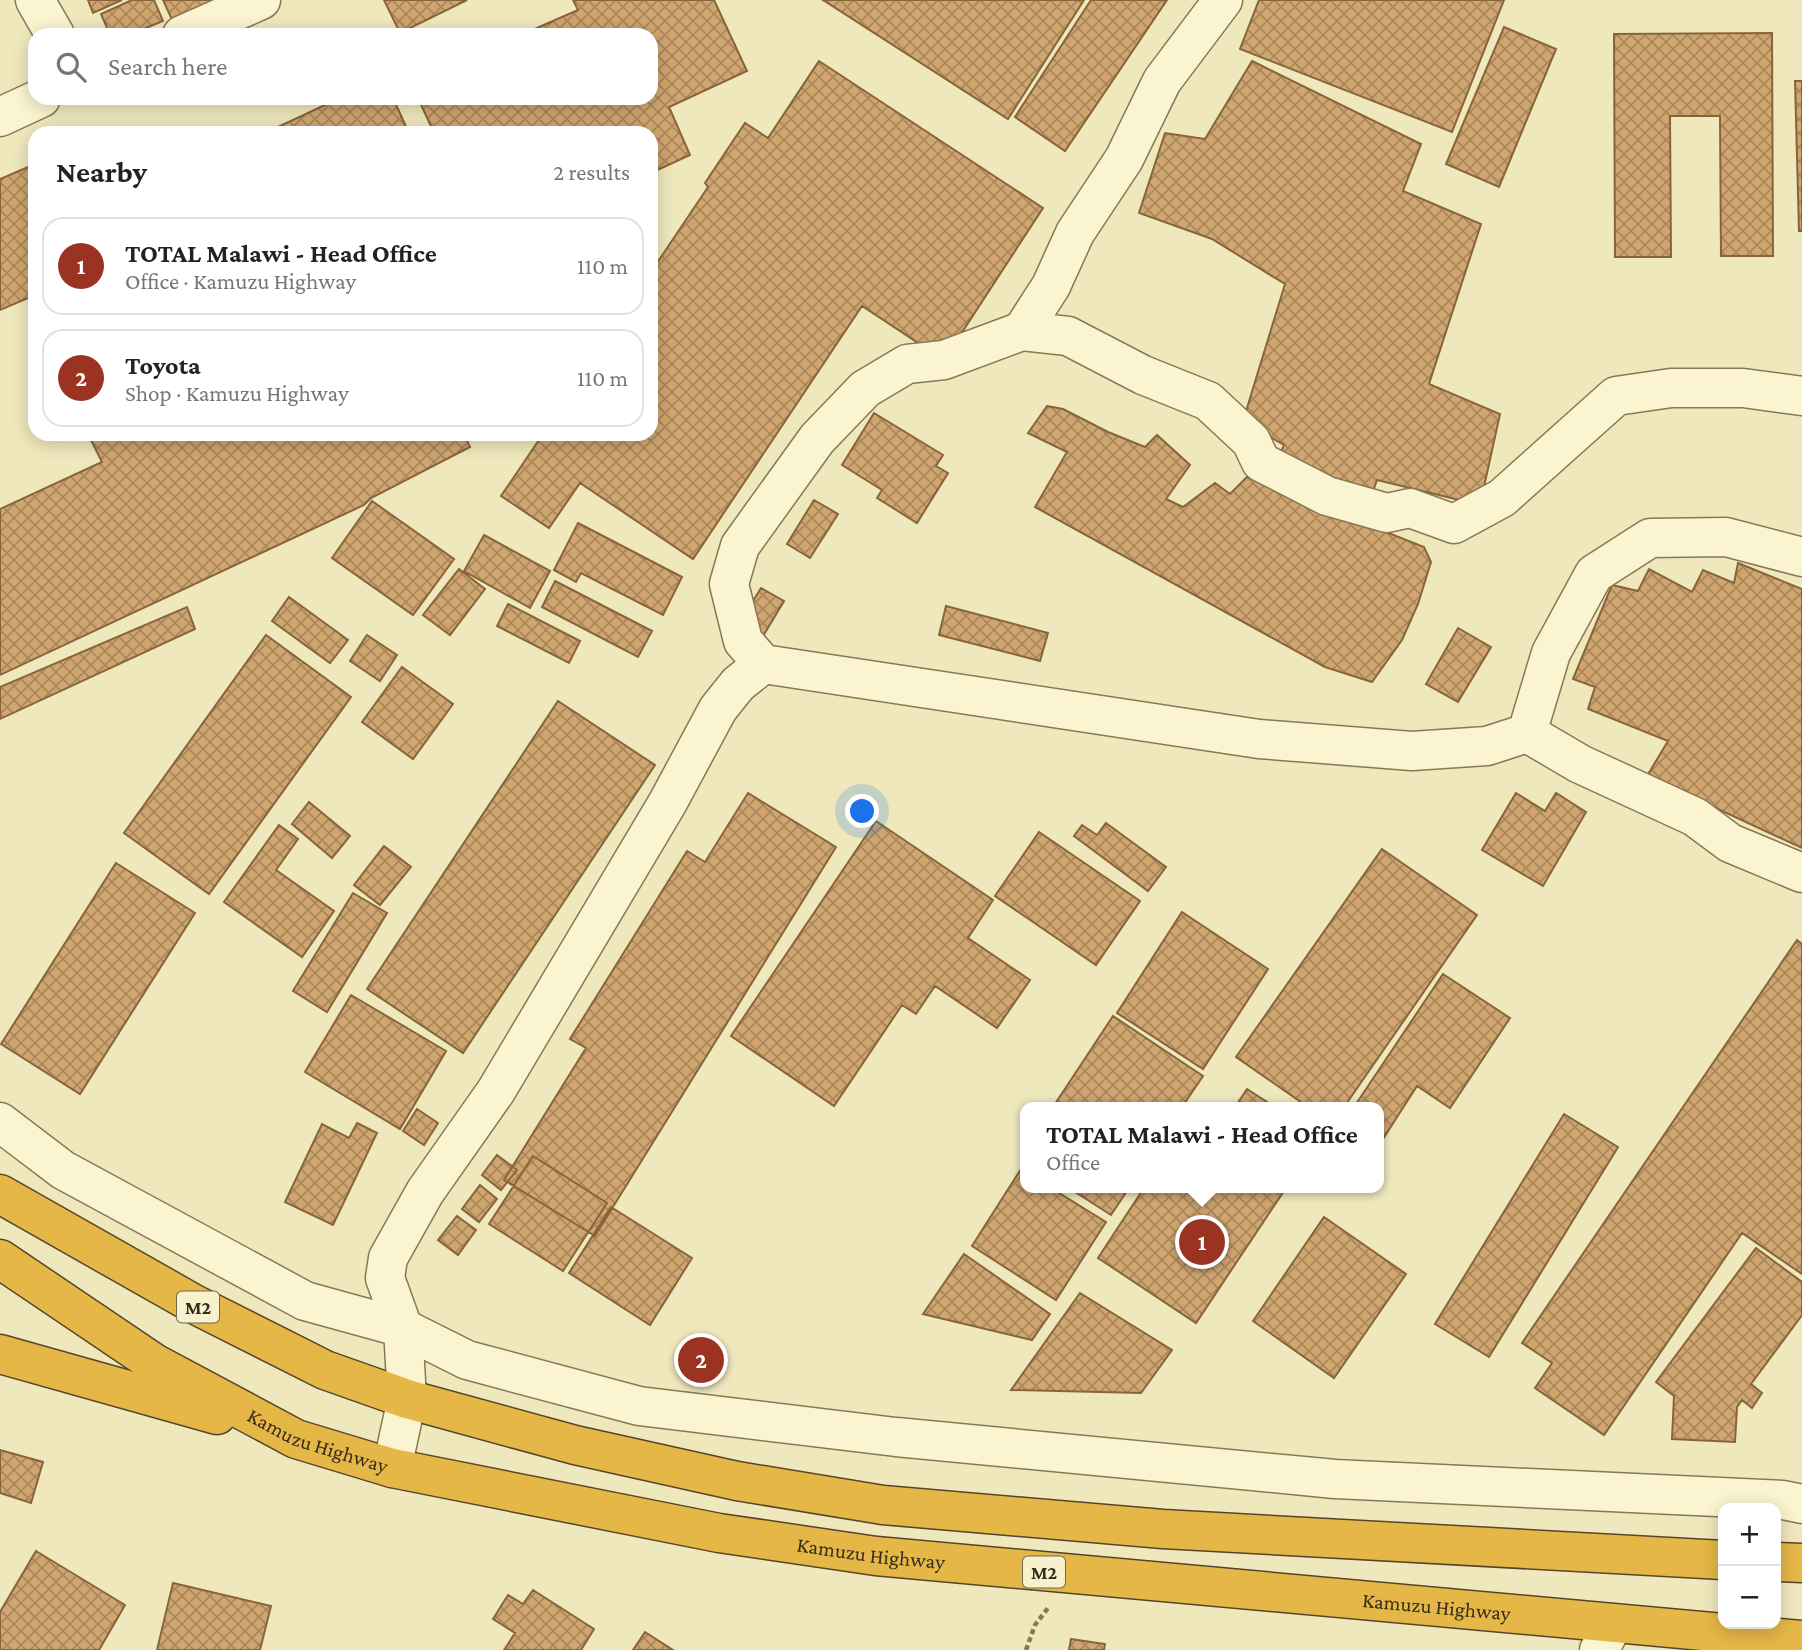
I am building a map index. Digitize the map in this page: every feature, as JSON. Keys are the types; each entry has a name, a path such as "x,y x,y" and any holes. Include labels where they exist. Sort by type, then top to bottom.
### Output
{"highway":[{"name":"M2","path":"0,1194 194,1304 324,1370 407,1399 575,1445 737,1481 883,1506 1163,1529 1718,1560"},
{"name":"Kamuzu Highway","path":"0,1259 154,1363 296,1439 392,1468 719,1533 876,1556 1606,1638 1802,1640"},
{"path":"0,1354 296,1439"},
{"path":"1781,1562 1802,1563"}],"street":[{"path":"35,0 51,28"},
{"path":"197,28 261,0"},
{"path":"1022,331 1051,286 1074,233 1124,159 1161,81 1223,0"},
{"path":"0,117 28,104"},
{"path":"1802,396 1743,388 1671,388 1616,396 1502,498 1454,524 1410,508 1387,513 1327,496 1261,462 1251,442 1208,401 1143,374 1068,336 1022,331 944,360 907,364 865,389 817,439 740,546 729,584 743,640 763,664 1259,738 1412,751 1487,746 1527,733 1590,769 1695,817 1730,843 1802,873"},
{"path":"1527,733 1551,653 1594,574 1650,538 1726,537 1802,557"},
{"path":"392,1468 407,1399 402,1328 385,1278 388,1258 425,1192 496,1091 668,802 718,709 738,684 763,664"},
{"path":"0,1122 63,1170 305,1301 402,1328 467,1360 639,1406 895,1437 1335,1479 1783,1500 1802,1504"}],"building":[{"path":"88,0 122,0 93,13"},
{"path":"132,0 154,0 163,21 146,28 107,28 101,14"},
{"path":"163,0 229,0 174,24"},
{"path":"384,0 467,0 410,28 398,28"},
{"path":"573,0 714,0 747,71 669,107 690,155 658,170 658,126 431,126 421,105 658,105 658,28 537,28 578,10"},
{"path":"823,0 1084,0 1008,119"},
{"path":"1091,0 1167,0 1065,151 1015,117"},
{"path":"1259,0 1504,0 1452,132 1240,49"},
{"path":"1504,27 1556,49 1499,187 1446,164"},
{"path":"1772,33 1773,256 1721,256 1720,116 1670,116 1671,257 1615,257 1614,34"},
{"path":"819,61 1043,208 944,360 862,306 693,559 580,483 549,528 501,496 538,441 658,441 658,262 708,187 705,183 745,123 768,138"},
{"path":"1252,61 1421,144 1403,191 1481,224 1429,384 1500,414 1480,505 1377,480 1369,503 1276,463 1284,445 1243,421 1285,284 1212,239 1139,213 1165,133 1205,139"},
{"path":"1795,81 1802,81 1802,231 1799,231"},
{"path":"325,105 396,105 406,126 280,126"},
{"path":"28,167 28,298 0,310 0,179"},
{"path":"1047,406 1063,409 1145,447 1157,435 1190,465 1166,499 1183,507 1215,483 1230,494 1247,477 1424,547 1431,562 1418,604 1402,640 1372,682 1325,667 1035,507 1067,452 1028,433"},
{"path":"874,413 943,455 936,466 948,473 917,523 877,498 882,490 842,465"},
{"path":"92,441 467,441 470,447 371,498 364,505 0,675 0,509 102,462"},
{"path":"814,500 838,514 810,558 787,544"},
{"path":"372,501 454,559 413,615 332,558"},
{"path":"578,523 682,577 663,615 581,573 576,582 554,570"},
{"path":"484,535 550,571 530,608 464,571"},
{"path":"1738,563 1802,589 1802,848 1647,776 1668,741 1588,709 1595,687 1573,679 1612,585 1638,591 1649,569 1692,592 1703,570 1734,583"},
{"path":"459,569 485,589 450,635 423,615"},
{"path":"555,581 652,631 638,657 542,607"},
{"path":"761,588 784,601 763,636 740,622"},
{"path":"289,597 348,640 330,663 272,621"},
{"path":"508,604 580,641 569,663 497,626"},
{"path":"946,606 1048,633 1040,661 939,635"},
{"path":"187,607 195,629 0,719 0,687"},
{"path":"1458,628 1491,647 1458,702 1426,684"},
{"path":"266,635 351,697 209,894 124,833"},
{"path":"367,635 397,655 380,681 350,661"},
{"path":"402,667 453,704 413,759 362,722"},
{"path":"558,701 655,765 463,1053 367,989"},
{"path":"748,793 836,847 595,1236 504,1180 586,1048 570,1039 687,851 705,862"},
{"path":"1516,793 1545,811 1556,793 1586,812 1543,886 1482,850"},
{"path":"309,802 350,836 332,858 292,824"},
{"path":"876,821 993,900 968,938 1030,980 997,1028 935,986 916,1014 902,1005 834,1106 731,1036"},
{"path":"1106,823 1166,867 1148,891 1074,836 1082,825 1097,835"},
{"path":"279,825 298,839 276,870 334,911 302,957 224,902"},
{"path":"1039,832 1140,901 1096,965 995,896"},
{"path":"384,846 411,867 380,905 354,885"},
{"path":"1382,849 1477,915 1347,1102 1301,1102 1236,1057"},
{"path":"116,863 195,913 80,1094 1,1044"},
{"path":"353,893 387,913 327,1012 293,991"},
{"path":"1182,912 1268,969 1203,1069 1117,1013"},
{"path":"1797,940 1802,944 1802,1274 1742,1233 1604,1435 1535,1388 1552,1363 1522,1343"},
{"path":"1443,974 1510,1018 1450,1108 1417,1086 1384,1137 1384,1102 1357,1102"},
{"path":"351,995 446,1051 400,1129 305,1072"},
{"path":"1113,1016 1203,1076 1185,1102 1056,1102"},
{"path":"1247,1089 1267,1102 1238,1102"},
{"path":"417,1109 438,1123 424,1145 403,1131"},
{"path":"1564,1114 1618,1147 1489,1357 1435,1324"},
{"path":"357,1123 377,1133 333,1225 285,1202 322,1124 349,1138"},
{"path":"497,1155 517,1170 501,1190 482,1175"},
{"path":"533,1156 607,1203 563,1271 489,1224"},
{"path":"1020,1171 1020,1193 1059,1193 1106,1222 1056,1300 972,1246"},
{"path":"480,1185 497,1199 479,1222 462,1209"},
{"path":"1077,1193 1126,1193 1111,1215"},
{"path":"1141,1193 1283,1193 1196,1323 1098,1258"},
{"path":"611,1207 692,1258 650,1325 569,1273"},
{"path":"457,1216 476,1230 458,1255 438,1240"},
{"path":"1324,1217 1406,1274 1334,1378 1253,1321"},
{"path":"1756,1248 1802,1282 1802,1315 1751,1384 1762,1393 1752,1408 1742,1400 1737,1407 1735,1442 1672,1439 1674,1396 1656,1382"},
{"path":"964,1254 1050,1314 1032,1340 923,1314"},
{"path":"1080,1293 1172,1350 1141,1393 1011,1390"},
{"path":"0,1450 43,1462 31,1503 0,1493"},
{"path":"36,1551 125,1605 99,1650 0,1650 0,1612"},
{"path":"173,1583 271,1606 260,1650 157,1650"},
{"path":"533,1590 594,1629 581,1650 504,1650 515,1633 493,1619 508,1595 523,1604"},
{"path":"645,1632 673,1650 633,1650"},
{"path":"1071,1639 1105,1644 1104,1650 1069,1650"}],"place":[{"name":"TOTAL Malawi - Head Office","path":"1202,1242"},
{"name":"Toyota","path":"701,1360"}]}
